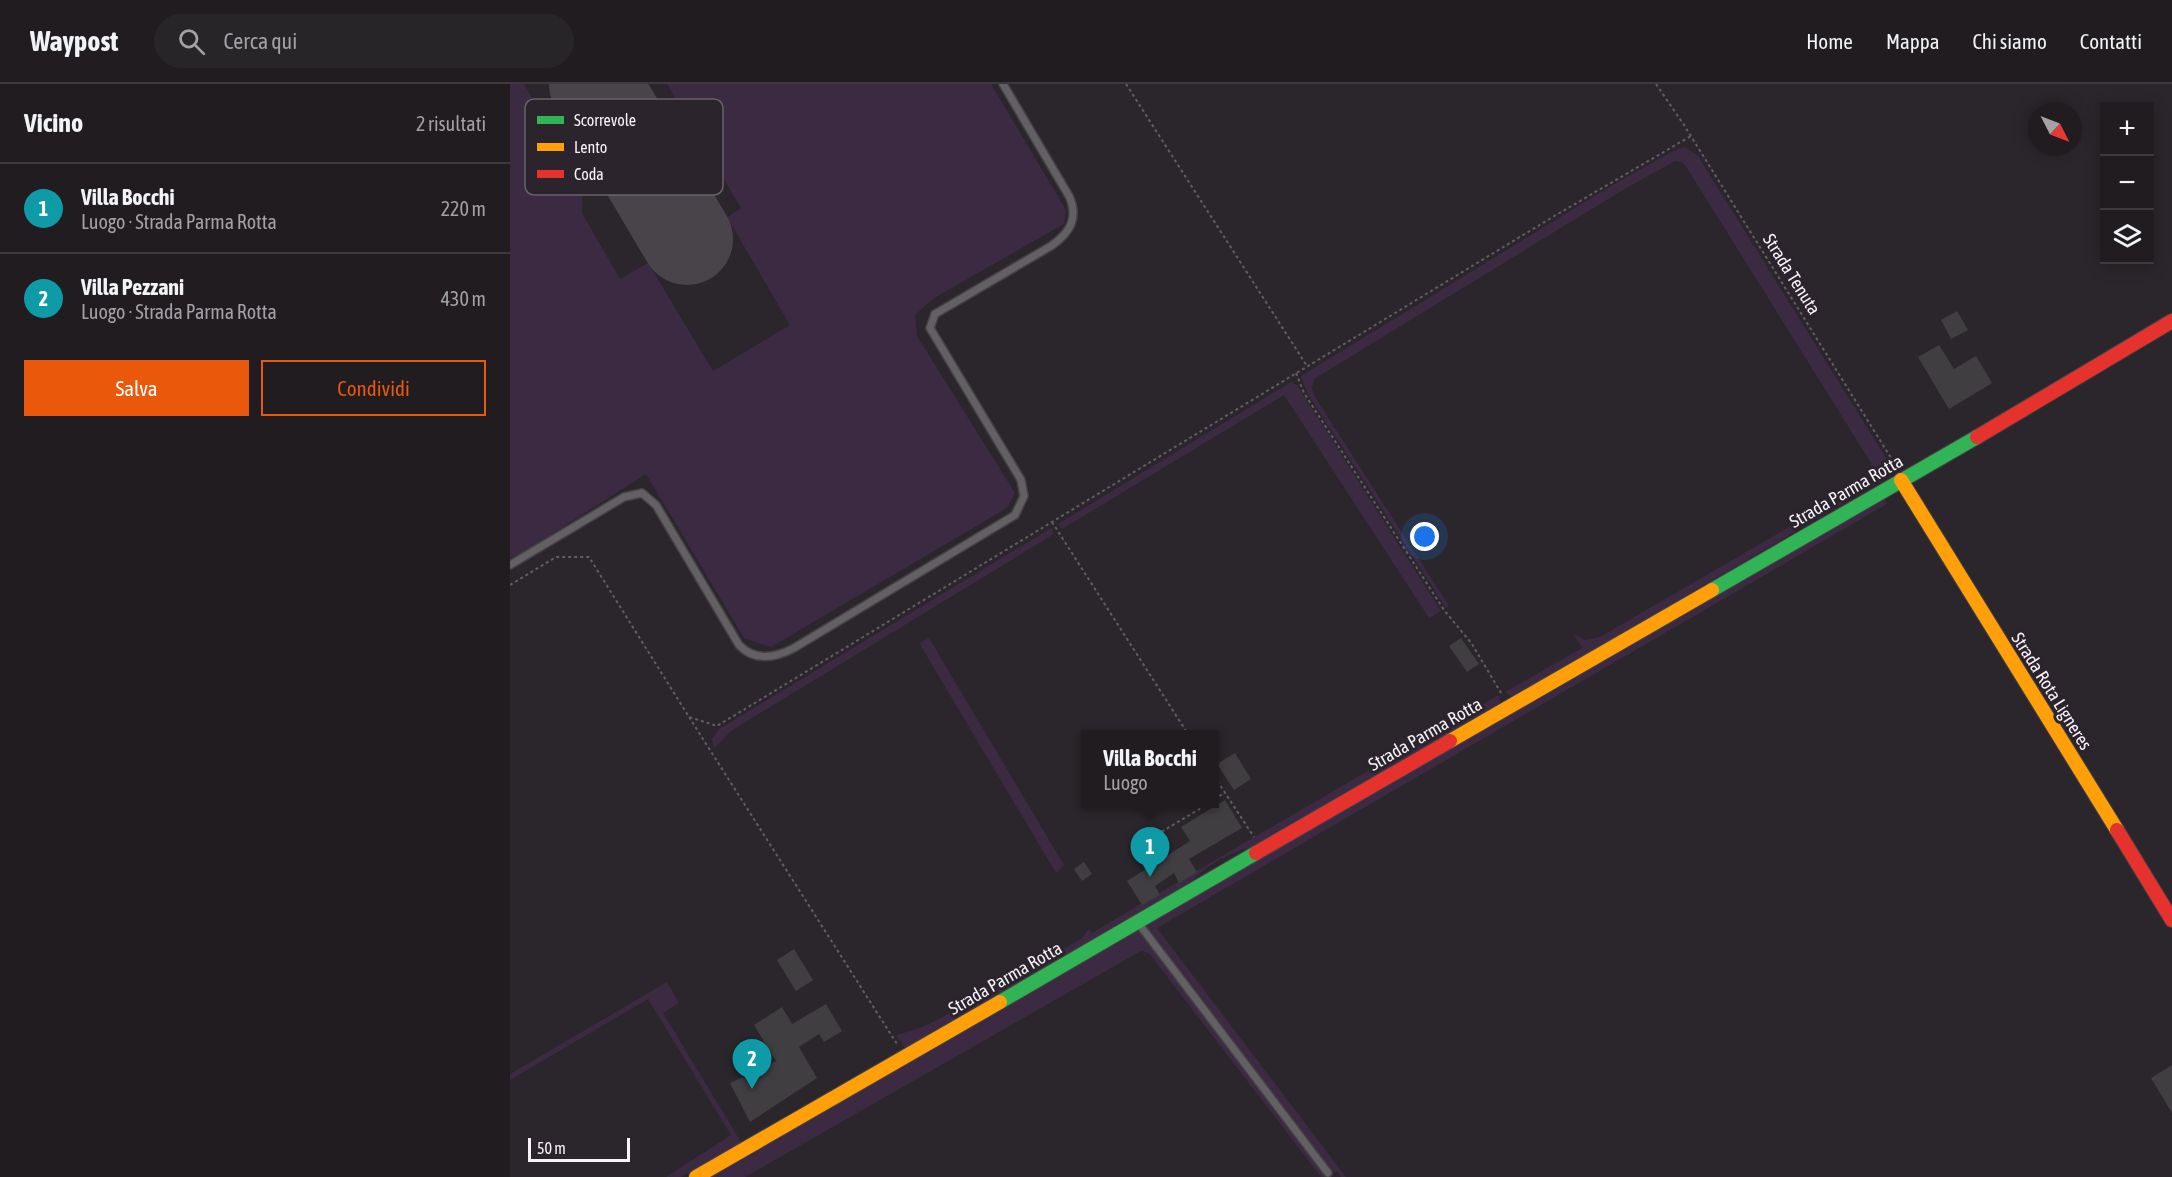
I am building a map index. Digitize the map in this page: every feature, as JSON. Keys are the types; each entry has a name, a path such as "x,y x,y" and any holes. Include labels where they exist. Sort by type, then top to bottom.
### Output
{"street":[{"name":"Strada Parma Rotta","path":"696,1177 2172,321"},
{"name":"Strada Rota Ligneres","path":"1902,479 2172,920"}],"lane":[{"path":"510,565 624,496 632,492 642,493 656,506 739,645 753,656 766,657 794,648 1016,515 1024,496 1021,480 933,335 930,324 938,312 1051,246 1068,232 1073,221 1074,208 1069,196 1003,84"},
{"path":"1137,922 1328,1173"}],"path":[{"path":"1126,84 1307,366"},
{"name":"Strada Tenuta","path":"1656,84 1691,136 1902,479"},
{"path":"689,717 717,726 1307,366 1691,136"},
{"path":"1296,373 1304,393 1371,498 1444,610 1472,644 1509,706"},
{"path":"1052,522 1185,730"},
{"path":"510,585 555,557 589,557 905,1056"},
{"path":"1219,783 1262,850"},
{"path":"1219,797 1225,793"},
{"path":"1142,844 1201,808"}],"shaded area":[{"path":"510,84 524,84 533,99 525,99 525,195 583,195 582,213 620,279 648,263 713,371 790,325 727,217 741,208 723,178 723,99 676,99 667,84 991,84 1066,210 1064,224 934,298 915,315 917,336 1015,493 1007,508 771,647 744,638 646,474 522,553 510,558"},
{"path":"1685,147 1698,156 1883,453 1891,467 1892,475 1512,697 1505,692 1582,648 1573,633 1585,640 1600,637 1863,484 1872,475 1871,463 1687,168 1682,162 1675,161 1628,187 1314,379 1312,389 1315,397 1449,606 1446,608 1307,393 1301,376 1611,186 1673,151"},
{"path":"1291,382 1297,385 1441,611 1429,618 1284,395 1062,529 1058,524"},
{"path":"1885,499 1887,504 1157,928 1346,1177 1341,1177 1337,1171 1334,1173 1146,925"},
{"path":"1051,528 1054,534 731,731 714,749 712,739 719,729"},
{"path":"929,638 1064,865 1056,873 919,643"},
{"path":"1499,695 1500,703 1251,847 1218,861 1190,883 905,1048 896,1035 918,1029 939,1019 1081,939 1089,929 1092,933"},
{"path":"1138,930 1326,1177 1321,1177 1149,953 1141,951 745,1177 710,1177"},
{"path":"667,982 679,1003 663,1013 741,1142 681,1177 666,1177 731,1135 648,999 510,1080 510,1074"}],"building":[{"path":"1957,311 1968,330 1951,339 1941,320"},
{"path":"1939,345 1954,369 1976,356 1992,383 1949,409 1918,357"},
{"path":"1461,638 1479,664 1467,672 1449,646"},
{"path":"1235,753 1251,779 1234,790 1219,767 1219,763"},
{"path":"1225,800 1242,828 1189,859 1197,872 1179,883 1174,873 1155,886 1160,895 1142,905 1127,881 1190,841 1181,827 1212,808 1219,808 1219,804"},
{"path":"1084,862 1092,874 1082,881 1074,869"},
{"path":"794,949 813,980 796,991 777,960"},
{"path":"826,1004 842,1031 824,1042 819,1034 799,1047 817,1078 750,1122 730,1083 776,1061 754,1025 782,1007 792,1024"},
{"path":"2172,1065 2172,1113 2151,1078"}],"runway":[{"path":"595,84 604,99"},
{"path":"661,195 687,239"}],"traffic: fast":[{"path":"1712,590 1977,437"},
{"path":"1000,1002 1256,853"}],"traffic: slow":[{"path":"1901,480 2117,830"},
{"path":"1450,741 1712,590"},
{"path":"696,1177 1000,1002"}],"traffic: jam":[{"path":"1977,437 2172,321"},
{"path":"1256,853 1450,741"},
{"path":"2117,830 2172,920"}],"place":[{"name":"Villa Bocchi","path":"1150,877"},
{"name":"Villa Pezzani","path":"752,1089"}]}
